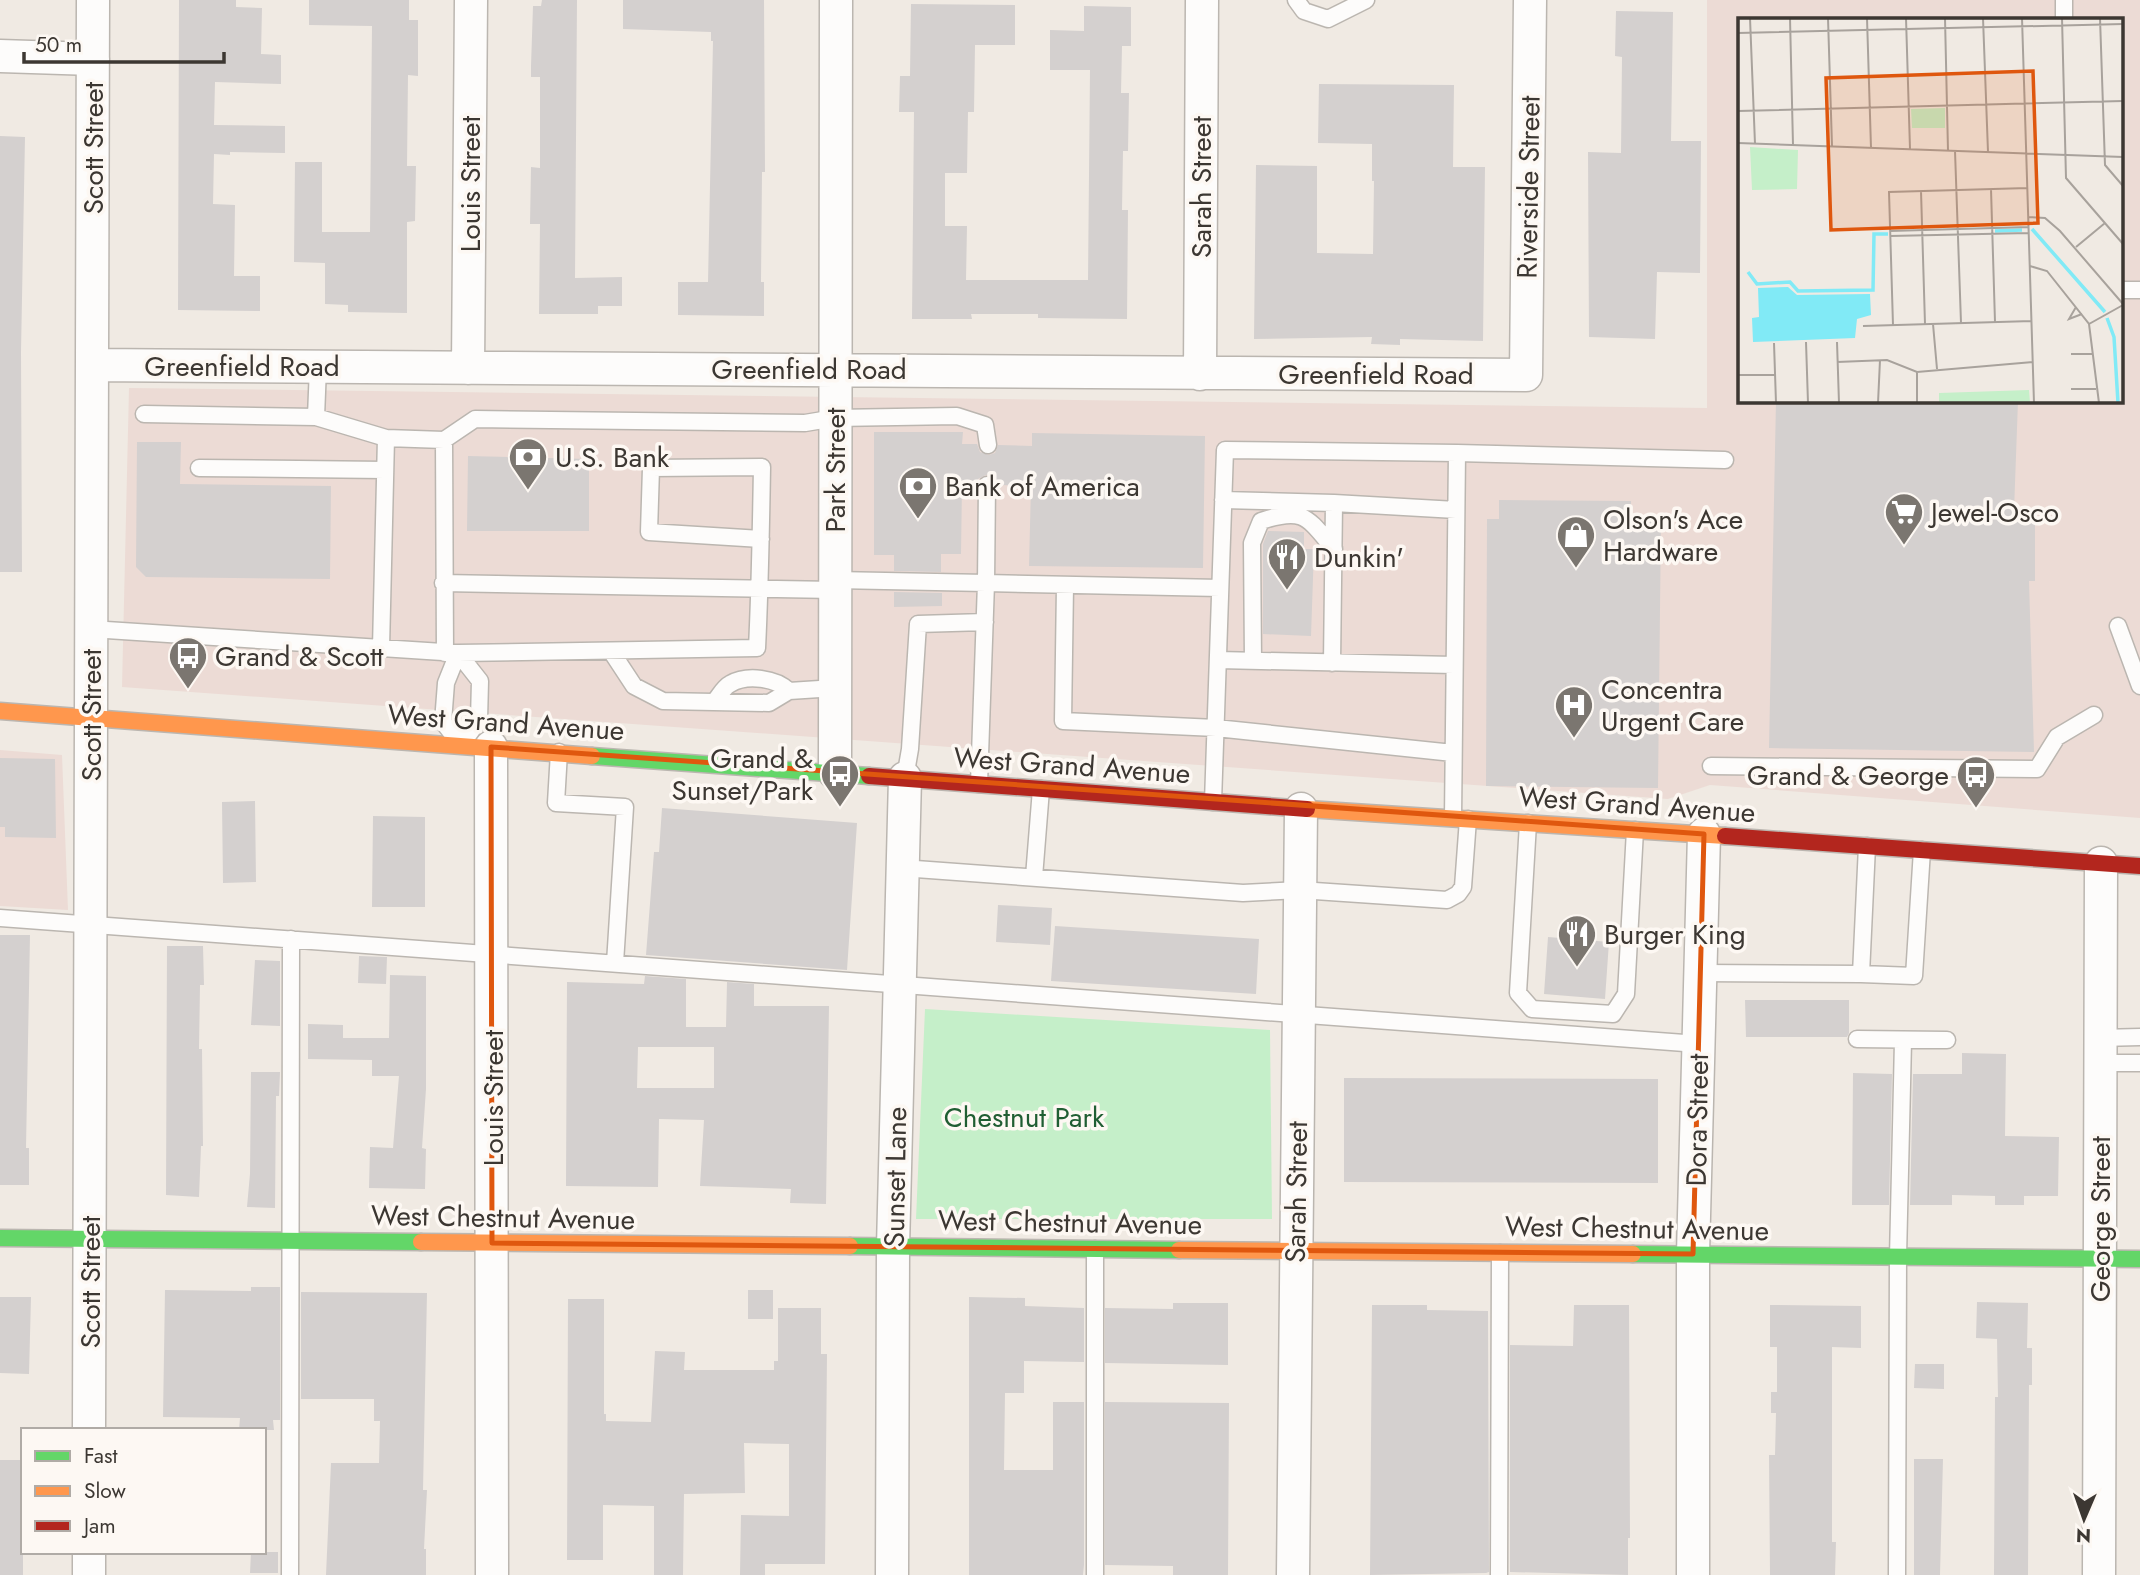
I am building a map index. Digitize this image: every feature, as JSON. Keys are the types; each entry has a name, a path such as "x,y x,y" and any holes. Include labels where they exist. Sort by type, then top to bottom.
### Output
{"street":[{"name":"Scott Street","path":"89,1428 93,0"},
{"name":"Louis Street","path":"468,368 471,0"},
{"name":"Park Street","path":"835,773 836,0"},
{"name":"Sarah Street","path":"1200,374 1202,0"},
{"name":"Riverside Street","path":"1526,374 1530,0"},
{"path":"0,56 93,59"},
{"name":"Greenfield Road","path":"92,365 1526,374"},
{"name":"West Grand Avenue","path":"0,711 1301,809 1704,834 2140,866"},
{"name":"Louis Street","path":"476,746 493,954 492,1575"},
{"name":"Sunset Lane","path":"892,1575 893,1247 905,778"},
{"name":"Sarah Street","path":"1293,1575 1301,809"},
{"name":"Dora Street","path":"1693,1575 1693,1254 1704,834"},
{"name":"George Street","path":"2099,1575 2101,863"},
{"name":"West Chestnut Avenue","path":"0,1238 2140,1259"},
{"path":"89,1554 89,1575"}],"lane":[{"path":"1296,0 1304,11 1328,19 1366,0"},
{"path":"2064,0 2064,18"},
{"path":"2122,290 2140,290"},
{"path":"316,417 318,366"},
{"path":"144,414 316,417 386,438 444,440 475,419 805,424 835,418 957,416 985,425 988,445"},
{"path":"381,648 386,438"},
{"path":"444,440 443,583 451,653 443,722 476,746 480,681 451,653"},
{"path":"1213,802 1225,450 1725,460"},
{"path":"902,868 1243,892 1300,890 1447,900 1458,894 1463,887 1453,753 1457,453"},
{"path":"91,629 451,653 757,648 760,589 761,539 762,467 651,468 649,532 761,539"},
{"path":"198,468 385,470"},
{"path":"979,784 987,485"},
{"path":"1223,500 1456,510"},
{"path":"1332,663 1334,503"},
{"path":"1254,661 1252,543 1261,521 1285,514 1308,519 1334,549"},
{"path":"443,583 760,589 986,583 1220,588"},
{"path":"1065,586 1063,720 1216,728 1453,753"},
{"path":"905,778 918,624 985,622"},
{"path":"2118,626 2140,686"},
{"path":"611,651 634,687 663,701 769,703 789,691 835,688"},
{"path":"1218,660 1454,665"},
{"path":"715,701 729,684 749,678 781,683 789,691"},
{"path":"1710,766 2037,769 2057,737 2094,715"},
{"path":"559,752 556,803 625,807 615,963"},
{"path":"1034,877 1042,788"},
{"path":"1528,823 1518,993 1532,1009 1613,1014 1626,994 1635,830"},
{"path":"1861,974 1867,846"},
{"path":"1700,973 1914,976 1922,850"},
{"path":"0,918 1699,1044"},
{"path":"290,1575 291,939"},
{"path":"2100,1050 2140,1037"},
{"path":"1857,1039 1947,1040"},
{"path":"1897,1575 1898,1257 1903,1041"},
{"path":"2100,1050 2140,1063"},
{"path":"1094,1575 1095,1249"},
{"path":"1499,1575 1500,1252"}],"highlighted area":[{"path":"491,747 1704,834 1693,1254 492,1243"}],"shaded area":[{"path":"1707,0 2140,0 2140,818 1710,785 1668,799 122,687 129,388 1707,408"},
{"path":"0,750 62,755 68,910 0,906"}],"green space":[{"name":"Chestnut Park","path":"925,1009 1270,1030 1272,1219 916,1219"}],"building":[{"path":"179,0 236,0 236,7 262,8 261,54 281,55 281,84 215,82 214,125 285,126 285,153 214,154 213,204 235,205 234,276 260,276 260,311 178,310"},
{"path":"309,0 409,0 409,20 418,20 418,76 408,75 407,166 416,166 415,221 407,222 407,313 348,312 348,305 325,304 325,263 294,262 295,162 322,162 322,232 370,232 372,26 309,25"},
{"path":"542,0 577,0 575,278 622,277 622,306 598,306 598,314 539,314 540,224 530,224 531,167 540,168 540,77 531,77 531,66 533,6 541,6"},
{"path":"623,0 764,0 765,172 762,172 761,282 764,282 764,316 678,315 678,282 708,282 713,41 711,32 623,29"},
{"path":"911,4 1015,5 1015,45 975,45 974,112 968,112 967,173 945,173 945,226 967,226 966,280 1088,280 1090,70 1050,70 1050,30 1084,31 1084,6 1131,7 1131,46 1122,46 1121,93 1129,93 1128,151 1123,151 1122,210 1128,210 1127,319 1038,318 1038,314 971,314 972,319 912,319 914,112 899,112 900,76 910,76"},
{"path":"1616,11 1673,12 1671,141 1701,141 1700,273 1657,272 1655,339 1589,337 1588,152 1621,153 1622,57 1615,56"},
{"path":"1319,84 1454,85 1453,167 1485,167 1483,341 1400,339 1400,345 1371,344 1372,337 1254,339 1256,165 1317,166 1317,253 1373,254 1372,144 1318,143"},
{"path":"0,136 25,137 21,352 22,572 0,572"},
{"name":"Jewel-Osco","path":"1776,402 2018,402 2014,511 2035,512 2035,581 2029,581 2034,752 1769,748"},
{"path":"874,432 963,432 962,444 977,444 980,452 989,455 995,453 998,445 1032,446 1032,433 1205,436 1203,568 1029,566 1031,486 998,485 993,476 986,475 978,479 976,485 962,485 961,554 941,554 941,572 894,571 894,555 874,555"},
{"path":"137,442 181,442 180,484 331,486 330,579 146,577 136,567"},
{"name":"U.S. Bank","path":"468,456 589,459 589,531 467,531"},
{"path":"1499,500 1631,501 1631,520 1661,520 1658,788 1486,786 1487,519 1499,519"},
{"name":"Dunkin'","path":"1268,531 1304,532 1304,549 1314,549 1311,636 1263,634 1263,544"},
{"path":"894,592 942,593 942,606 894,607"},
{"path":"0,758 55,759 56,838 5,837 5,827 0,827"},
{"path":"255,801 256,882 223,883 222,802"},
{"path":"662,808 857,823 847,970 646,955 654,852 659,852"},
{"path":"373,816 425,817 425,907 372,907"},
{"path":"998,905 1052,908 1050,945 996,942"},
{"path":"1055,926 1259,939 1256,994 1051,981"},
{"path":"0,935 30,935 26,1148 29,1148 29,1185 0,1185"},
{"name":"Burger King","path":"1548,937 1609,942 1605,999 1544,994"},
{"path":"167,946 203,946 204,985 200,985 199,1049 202,1049 203,1146 199,1197 166,1195"},
{"path":"359,956 387,957 386,984 358,983"},
{"path":"255,960 280,961 280,1026 251,1025"},
{"path":"390,975 426,976 426,1089 422,1148 426,1149 425,1189 369,1188 370,1147 393,1148 399,1076 372,1076 372,1060 308,1059 308,1024 343,1025 343,1038 389,1038"},
{"path":"645,976 686,979 686,1027 726,1027 727,982 754,984 754,1006 829,1006 826,1204 790,1203 791,1189 700,1186 704,1120 659,1119 658,1187 566,1186 567,982 644,984","holes":["638,1047 714,1047 714,1088 637,1088"]},
{"path":"1745,1000 1849,1000 1849,1033 1847,1037 1746,1037"},
{"path":"1962,1053 2006,1054 2005,1136 2059,1137 2058,1196 2024,1196 2024,1205 1995,1205 1995,1196 1952,1195 1952,1205 1910,1205 1913,1074 1962,1074"},
{"path":"251,1072 280,1072 279,1096 276,1096 275,1208 247,1207"},
{"path":"1853,1073 1892,1074 1889,1205 1852,1205"},
{"path":"1344,1078 1658,1079 1658,1183 1344,1182"},
{"path":"251,1287 280,1287 280,1420 273,1420 274,1430 239,1428 240,1418 163,1417 165,1290 251,1291"},
{"path":"748,1290 773,1290 773,1319 748,1319"},
{"path":"301,1292 427,1293 423,1490 427,1490 424,1549 426,1575 326,1575 331,1463 379,1463 380,1421 374,1421 374,1399 301,1399"},
{"path":"0,1297 31,1297 29,1374 0,1373"},
{"path":"969,1297 1025,1298 1025,1306 1084,1308 1084,1362 1024,1361 1024,1393 1005,1393 1004,1470 1053,1470 1053,1402 1084,1402 1083,1575 969,1575"},
{"path":"568,1299 604,1299 606,1421 651,1422 655,1351 685,1352 684,1370 774,1370 774,1361 778,1361 778,1308 821,1308 821,1354 827,1354 825,1564 765,1564 765,1575 740,1575 741,1515 789,1516 789,1444 744,1443 745,1493 684,1494 683,1575 654,1575 654,1506 603,1505 603,1560 567,1560"},
{"path":"1977,1302 2028,1303 2027,1348 2032,1348 2032,1385 2029,1385 2028,1575 1994,1575 1997,1339 1976,1338"},
{"path":"1173,1303 1228,1303 1228,1365 1105,1363 1105,1308 1173,1309"},
{"path":"1372,1305 1427,1305 1427,1310 1488,1311 1489,1572 1370,1575"},
{"path":"1574,1305 1629,1305 1628,1575 1510,1572 1510,1345 1573,1346"},
{"path":"1770,1305 1861,1306 1861,1348 1832,1347 1832,1542 1836,1542 1835,1575 1770,1575 1769,1455 1775,1455 1776,1413 1771,1413 1771,1392 1777,1392 1777,1347 1770,1347"},
{"path":"1915,1364 1944,1364 1944,1389 1914,1388"},
{"path":"1105,1402 1229,1403 1228,1575 1173,1575 1173,1566 1105,1565"},
{"path":"1914,1459 1943,1459 1940,1575 1914,1575"},
{"path":"0,1460 21,1460 23,1575 0,1575"},
{"path":"278,1552 278,1573 250,1573 251,1554"}],"traffic: fast":[{"path":"592,756 869,776"},
{"path":"0,1238 421,1242"},
{"path":"850,1246 1179,1250"},
{"path":"1633,1254 2140,1259"}],"traffic: slow":[{"path":"0,711 592,756"},
{"path":"1307,809 1725,836"},
{"path":"421,1242 850,1246"},
{"path":"1179,1250 1633,1254"}],"traffic: jam":[{"path":"869,776 1307,809"},
{"path":"1725,836 2140,866"}],"place":[{"name":"U.S. Bank","path":"528,491"},
{"name":"Bank of America","path":"918,520"},
{"name":"Jewel-Osco","path":"1904,546"},
{"name":"Olson's Ace Hardware","path":"1576,569"},
{"name":"Dunkin'","path":"1287,591"},
{"name":"Grand & Scott","path":"188,690"},
{"name":"Concentra Urgent Care","path":"1574,739"},
{"name":"Grand & Sunset/Park","path":"840,808"},
{"name":"Grand & George","path":"1976,809"},
{"name":"Burger King","path":"1577,968"}]}
